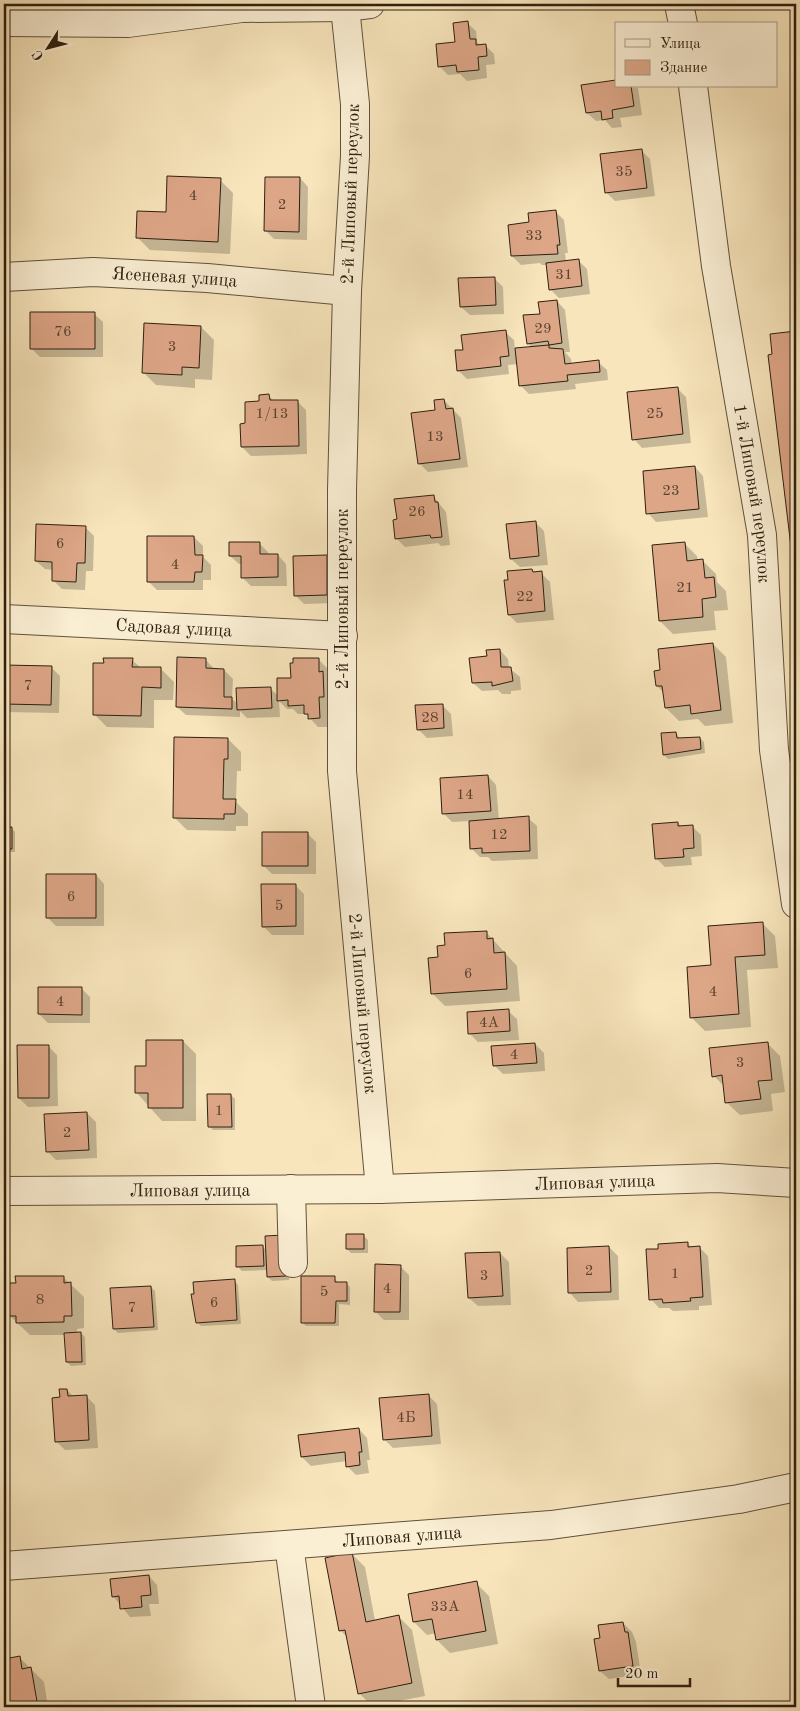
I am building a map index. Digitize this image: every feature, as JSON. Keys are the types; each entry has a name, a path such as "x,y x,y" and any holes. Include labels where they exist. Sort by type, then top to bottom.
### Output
{"street":[{"path":"679,4 683,22"},
{"path":"4,22 128,23 165,10 358,6"},
{"name":"2-й Липовый переулок","path":"358,6 355,156 347,291 342,490 342,772 380,1189"},
{"name":"1-й Липовый переулок","path":"693,88 716,266 762,535 774,750 796,904"},
{"name":"Ясеневая улица","path":"4,277 93,272 207,278 347,291"},
{"name":"Садовая улица","path":"4,619 343,636"},
{"name":"Липовая улица","path":"4,1191 380,1189 717,1178 796,1183"},
{"path":"291,1189 294,1263"},
{"name":"Липовая улица","path":"4,1566 551,1525 739,1499 796,1488"},
{"path":"289,1545 311,1707"}],"building":[{"path":"468,21 470,39 476,39 476,45 486,44 487,56 478,57 479,70 457,72 456,65 438,67 436,44 455,42 453,23"},
{"path":"615,80 615,88 631,88 634,106 612,110 613,118 602,120 601,111 586,113 581,85"},
{"path":"642,149 647,188 605,193 600,154"},
{"path":"167,176 221,178 218,242 136,238 137,211 166,212"},
{"path":"265,177 300,177 299,232 264,231"},
{"path":"556,210 560,245 557,245 558,254 511,256 508,225 529,222 528,213"},
{"path":"579,259 582,286 549,290 546,263"},
{"path":"495,277 496,305 460,307 458,278"},
{"path":"557,300 562,343 549,345 548,341 527,344 523,315 540,314 538,302"},
{"path":"30,312 95,312 95,349 30,349"},
{"path":"144,323 201,326 199,368 182,367 182,375 142,373"},
{"path":"506,330 509,356 500,357 501,366 457,371 455,350 463,350 461,335"},
{"path":"796,331 796,571 794,572 768,355 772,354 770,334"},
{"path":"549,345 549,348 563,349 565,364 599,360 600,372 567,375 568,381 519,386 515,348"},
{"path":"678,387 683,434 632,440 627,392"},
{"path":"269,394 270,400 298,400 299,446 241,447 240,424 245,423 245,402 259,401 259,395"},
{"path":"444,399 446,409 453,408 460,459 418,464 411,413 435,410 434,400"},
{"path":"695,466 699,509 646,514 643,471"},
{"path":"434,495 435,502 438,502 442,537 431,538 430,535 395,539 393,520 397,519 394,499"},
{"path":"536,521 539,556 510,559 506,524"},
{"path":"36,524 86,526 85,563 77,563 76,582 52,581 52,562 35,561"},
{"path":"147,536 194,536 195,555 203,555 202,572 195,572 194,582 147,582"},
{"path":"229,542 260,542 260,554 278,554 278,577 241,578 241,556 229,556"},
{"path":"685,542 687,561 703,559 705,578 714,577 716,597 702,599 703,617 659,621 652,545"},
{"path":"327,555 327,595 294,596 293,556"},
{"path":"532,569 533,572 542,571 545,611 508,615 504,580 508,580 507,571"},
{"path":"713,643 721,710 691,714 690,705 665,708 662,686 656,686 654,671 660,670 658,649"},
{"path":"500,649 501,667 511,667 513,681 492,686 492,682 472,683 469,658 487,656 486,650"},
{"path":"177,657 206,658 206,668 224,669 224,697 232,697 232,709 176,707"},
{"path":"103,658 133,658 132,667 161,667 161,688 142,687 141,716 93,715 93,663 104,663"},
{"path":"293,658 319,658 319,672 323,671 324,697 319,697 320,718 308,719 308,714 304,714 304,705 288,706 288,700 277,701 277,678 291,678 290,663 293,663"},
{"path":"4,665 52,666 51,705 4,704"},
{"path":"271,687 272,708 237,710 236,688"},
{"path":"443,704 444,728 417,730 415,705"},
{"path":"676,732 677,738 700,737 701,749 663,755 661,733"},
{"path":"174,737 228,738 228,759 224,759 223,799 236,799 235,814 224,814 224,819 173,818"},
{"path":"488,775 491,811 442,814 440,778"},
{"path":"529,816 530,851 482,853 482,848 470,849 469,821"},
{"path":"678,822 678,826 693,825 694,848 683,849 684,857 655,859 652,824"},
{"path":"4,827 12,827 12,849 4,849"},
{"path":"262,832 308,832 308,866 262,866"},
{"path":"46,874 96,874 96,918 46,918"},
{"path":"261,884 296,884 296,926 262,927"},
{"path":"763,922 765,955 735,957 739,1014 690,1018 687,967 711,965 708,926"},
{"path":"487,931 487,939 493,938 494,953 505,952 507,989 431,994 428,958 438,957 437,946 445,945 444,933"},
{"path":"38,987 82,987 82,1015 38,1014"},
{"path":"509,1009 510,1031 468,1034 467,1012"},
{"path":"146,1040 183,1040 183,1108 148,1108 148,1093 135,1093 135,1066 146,1066"},
{"path":"768,1042 772,1080 758,1081 761,1099 725,1103 722,1075 712,1077 709,1048"},
{"path":"535,1043 537,1063 493,1066 491,1046"},
{"path":"17,1045 49,1045 49,1098 18,1098"},
{"path":"207,1094 231,1094 232,1127 208,1127"},
{"path":"87,1112 89,1150 46,1152 44,1114"},
{"path":"346,1234 364,1234 364,1249 346,1249"},
{"path":"284,1235 286,1276 267,1277 265,1236"},
{"path":"688,1242 688,1247 700,1246 703,1297 690,1298 691,1301 663,1303 662,1299 649,1300 646,1249 658,1249 658,1244"},
{"path":"263,1245 264,1266 236,1267 236,1246"},
{"path":"609,1246 611,1292 568,1293 567,1248"},
{"path":"500,1252 503,1296 468,1298 465,1253"},
{"path":"375,1264 401,1265 400,1312 374,1312"},
{"path":"15,1276 64,1276 64,1283 71,1282 72,1316 64,1316 64,1322 16,1323 16,1316 9,1316 8,1283 16,1283"},
{"path":"301,1276 335,1276 335,1282 347,1282 347,1301 336,1301 335,1323 301,1323"},
{"path":"235,1279 237,1320 196,1323 191,1294 194,1294 193,1282"},
{"path":"151,1286 154,1327 113,1329 110,1288"},
{"path":"81,1332 82,1362 66,1362 64,1333"},
{"path":"59,1389 67,1389 68,1396 87,1395 89,1440 55,1442 52,1398 60,1397"},
{"path":"429,1394 432,1436 383,1440 379,1398"},
{"path":"359,1428 362,1452 359,1452 360,1465 346,1467 345,1452 301,1457 298,1435"},
{"path":"352,1552 366,1622 399,1615 412,1683 358,1694 345,1630 339,1631 325,1558"},
{"path":"149,1575 151,1595 141,1596 142,1607 120,1609 119,1596 112,1597 110,1579"},
{"path":"477,1581 486,1631 436,1640 432,1619 413,1622 408,1594"},
{"path":"623,1622 625,1632 628,1632 633,1666 599,1671 594,1639 600,1638 598,1625"},
{"path":"20,1656 22,1669 31,1667 38,1707 4,1707 4,1659"}]}
